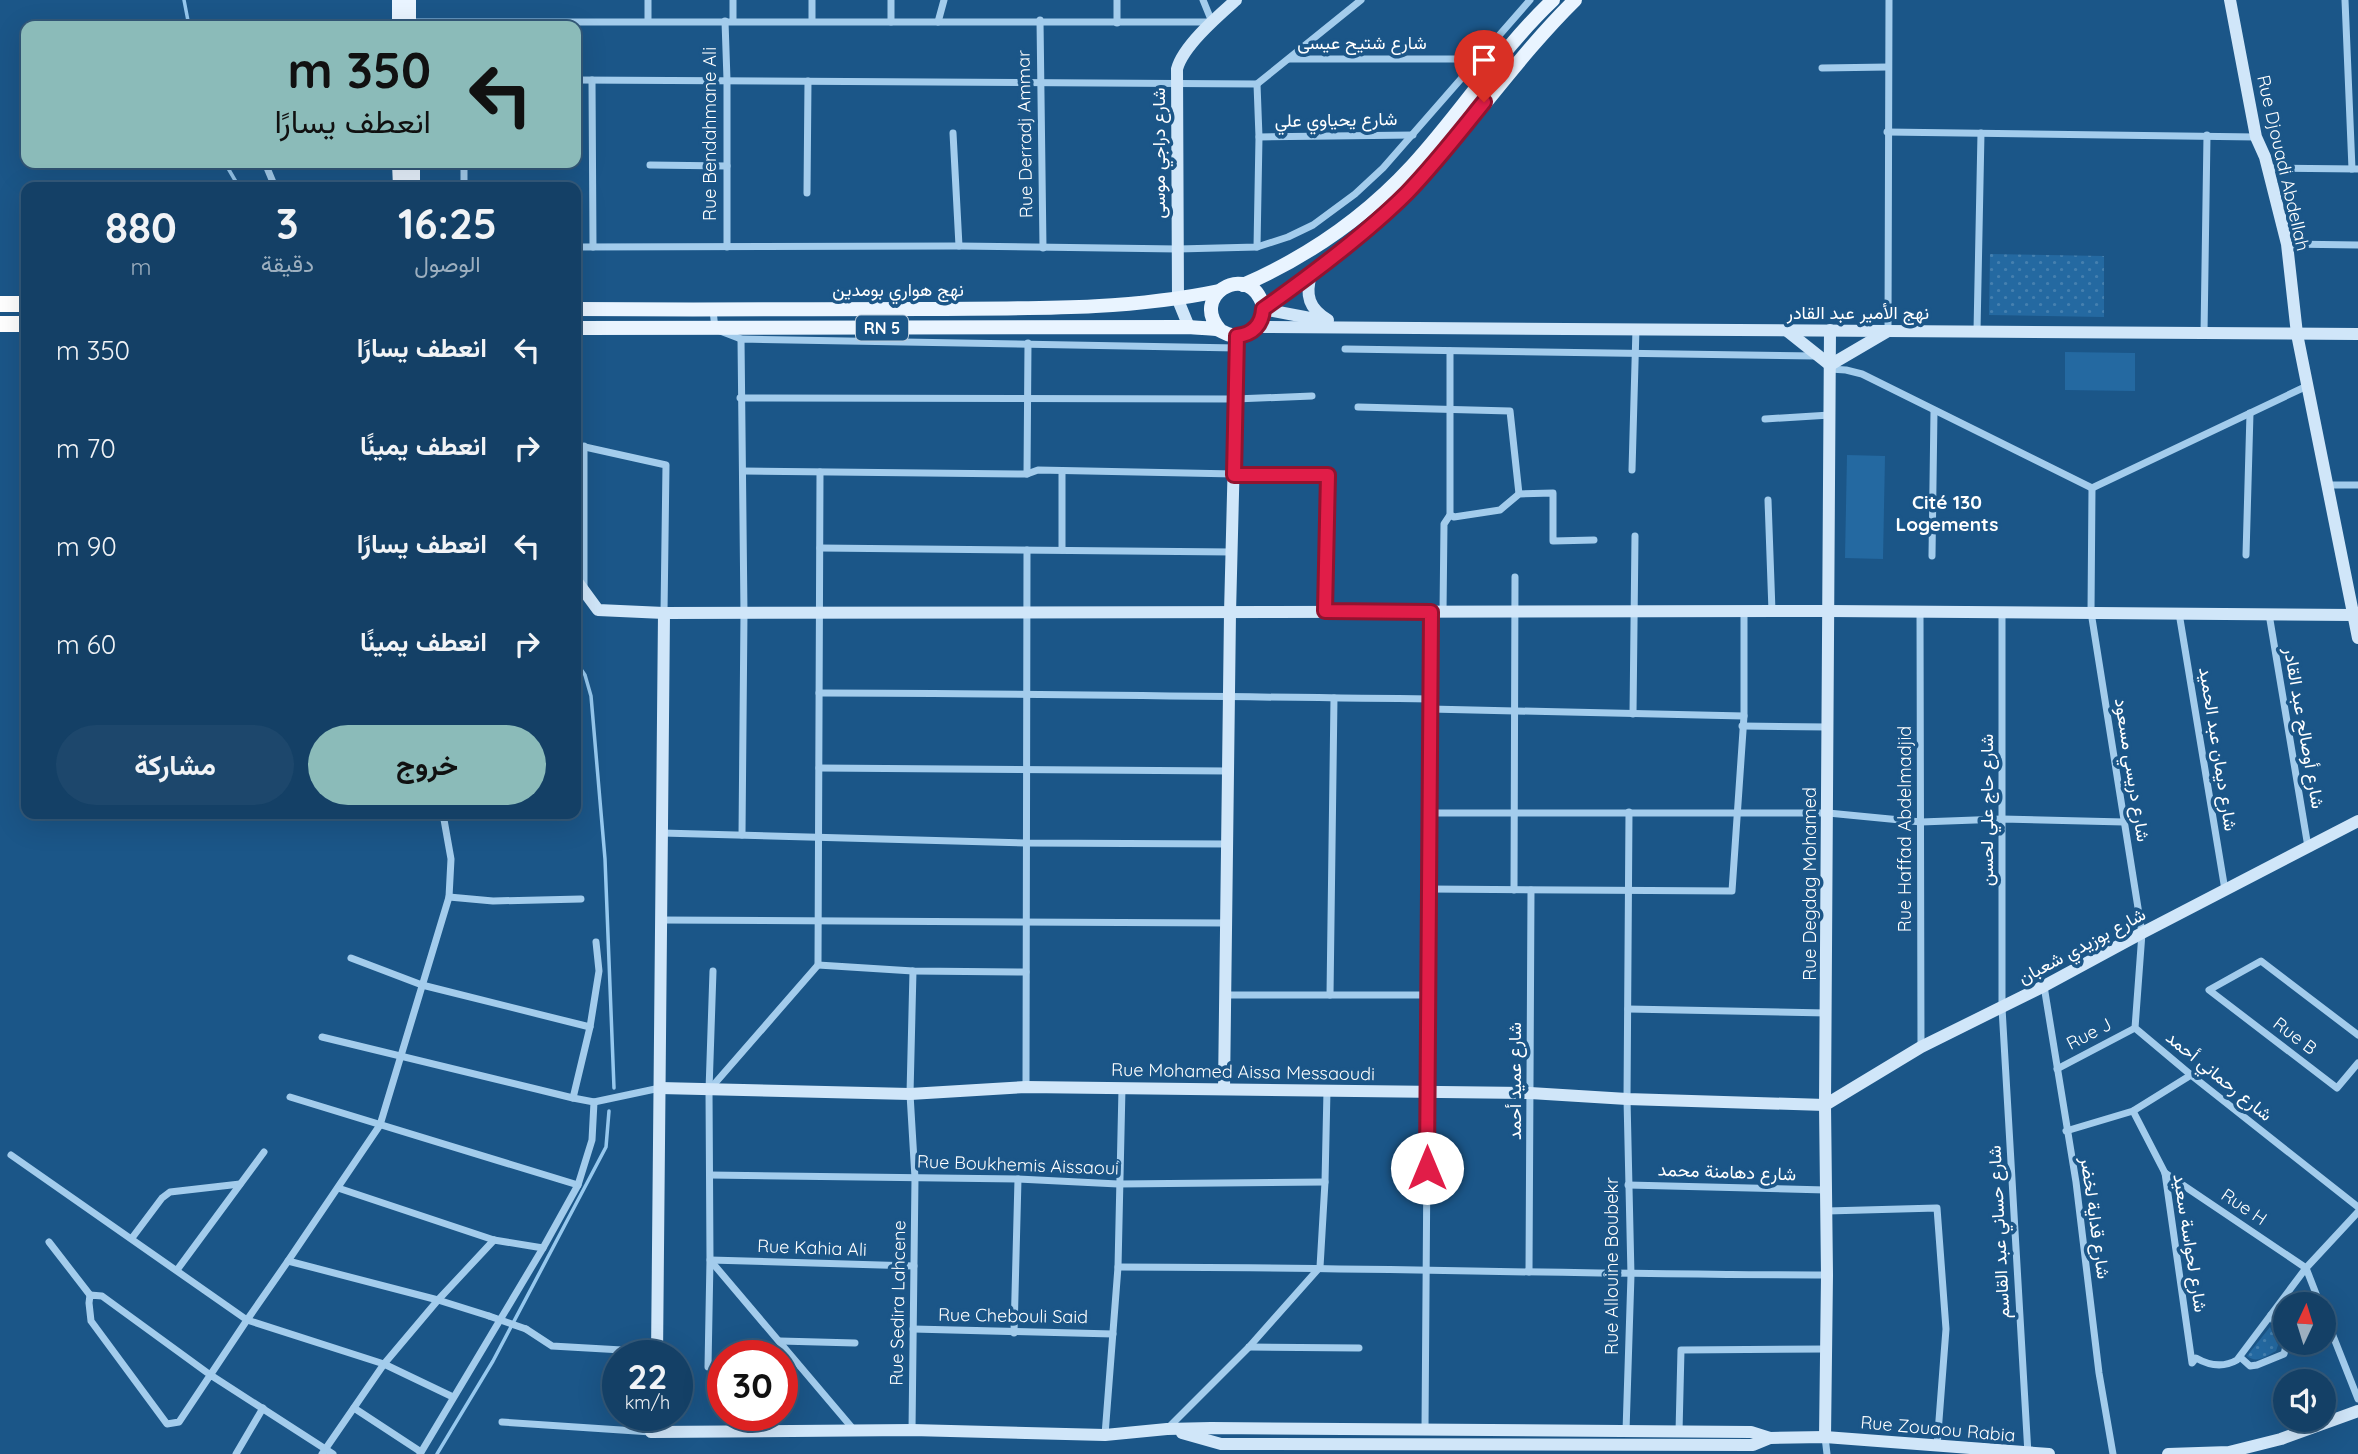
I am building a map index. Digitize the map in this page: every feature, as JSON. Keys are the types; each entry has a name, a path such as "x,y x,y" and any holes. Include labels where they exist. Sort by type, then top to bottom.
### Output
{"highway":[{"path":"0,304 21,304"},
{"path":"0,324 21,324"}],"main road":[{"path":"399,0 403,21"},
{"path":"405,21 409,0"},
{"path":"1553,0 1516,40 1414,164 1372,206 1312,248 1243,285 1231,285 1219,291 1212,301 1211,310 1214,322 1220,330 1237,342 1248,334 1257,327 1263,309 1311,275 1406,194 1526,51 1574,0"},
{"path":"1243,285 1258,294 1263,309"},
{"name":"نهج هواري بومدين","path":"581,309 1112,306 1178,300 1219,291"},
{"name":"RN 5","path":"581,328 1189,327 1220,330"}],"street":[{"path":"648,0 648,21"},
{"name":"Rue Bendahmane Ali","path":"727,247 727,80 729,21 733,0"},
{"path":"812,0 812,21"},
{"path":"891,0 891,22"},
{"path":"938,22 944,0"},
{"path":"1117,0 1117,23"},
{"path":"581,22 1212,22 1203,0"},
{"name":"شارع دراجي موسى","path":"1189,327 1178,300 1179,60 1212,22 1236,0"},
{"path":"581,80 1257,83 1361,0"},
{"path":"581,247 1257,247 1288,237 1332,212 1383,168 1530,0"},
{"path":"1827,364 1888,330 1889,0"},
{"name":"Rue Djouadi Abdellah","path":"2231,0 2256,137 2268,168 2287,244 2297,334 2358,638"},
{"path":"2268,168 2355,169 2345,0"},
{"name":"Rue Derradj Ammar","path":"1040,20 1043,248"},
{"name":"شارع شتيح عيسى","path":"1288,59 1478,59"},
{"path":"1822,68 1888,68"},
{"path":"592,80 593,247"},
{"path":"807,192 808,81"},
{"name":"شارع يحياوي علي","path":"1257,83 1257,247"},
{"path":"1887,132 2256,137"},
{"path":"953,133 960,246"},
{"path":"1978,331 1980,133"},
{"name":"شارع يحياوي علي","path":"1259,137 1413,135"},
{"path":"2204,334 2207,135"},
{"path":"650,165 727,166"},
{"path":"2287,244 2358,245"},
{"path":"1311,275 1307,293 1310,303 1319,314 1332,322"},
{"name":"نهج الأمير عبد القادر","path":"1263,309 1357,326"},
{"path":"713,310 715,328 741,339 1028,343 1237,342 1230,613 1224,1089"},
{"name":"نهج الأمير عبد القادر","path":"1257,327 2358,334"},
{"path":"1632,470 1636,328"},
{"path":"1786,330 1827,364"},
{"name":"Rue Degdag Mohamed","path":"1825,1437 1830,415 1827,364 1830,330"},
{"path":"741,339 744,613 742,835"},
{"path":"1027,474 1028,343"},
{"path":"1345,349 1636,354 1827,364 1862,374 2092,488 2307,386"},
{"path":"1425,1429 1430,699 1444,524 1450,515 1450,351"},
{"path":"740,398 1028,400 1312,396"},
{"path":"1358,407 1510,411 1519,494"},
{"path":"1932,556 1934,411"},
{"path":"2246,555 2250,413"},
{"path":"1765,419 1830,415"},
{"path":"581,445 666,465 657,1340"},
{"path":"743,471 1027,474 1038,470 1328,475 1325,611"},
{"path":"1062,471 1062,550"},
{"path":"709,1090 818,965 820,472"},
{"path":"581,482 584,592"},
{"path":"2327,485 2358,485"},
{"name":"شارع دريسي مسعود","path":"2092,488 2091,612 2142,933"},
{"path":"1450,515 1454,517 1500,510 1519,494 1552,493 1553,541 1594,540"},
{"path":"1768,500 1772,611"},
{"path":"1633,714 1635,536"},
{"path":"820,548 1232,552"},
{"path":"1026,1087 1027,550"},
{"path":"1514,890 1515,578"},
{"path":"581,588 597,610 664,613 1920,611 2353,615"},
{"path":"1429,889 1732,891 1744,716 1744,611"},
{"name":"Rue Haffad Abdelmadjid","path":"1920,611 1922,1047"},
{"name":"شارع حاج علي لحسن","path":"2002,612 2002,1008"},
{"name":"شارع ديمان عبد الحميد","path":"2179,613 2225,890"},
{"name":"شارع أوصالح عبد القادر","path":"2269,614 2308,847"},
{"path":"819,693 1430,699"},
{"path":"1330,995 1334,698"},
{"path":"1430,709 1744,716"},
{"path":"1742,726 1828,727"},
{"path":"819,768 1228,771"},
{"name":"Rue Allouine Boubekr","path":"1627,1446 1631,1275 1626,891 1629,812"},
{"path":"1429,813 1828,813 1922,822 2002,819 2124,822"},
{"path":"49,1242 90,1295 91,1321 167,1424 179,1422 380,1125 449,897 451,859 444,819"},
{"name":"شارع بوزيدي شعبان","path":"1825,1105 1922,1047 2002,1008 2358,821"},
{"path":"662,833 1026,843 1227,844"},
{"name":"شارع عميد أحمد","path":"1529,1272 1531,890"},
{"path":"449,897 493,901 581,900"},
{"path":"661,920 1226,923"},
{"path":"2135,1028 2142,933"},
{"path":"573,1098 590,1027 599,971 596,942"},
{"path":"351,958 422,985 590,1027"},
{"name":"Rue B","path":"2358,1035 2261,961 2209,990 2337,1088 2358,1063"},
{"path":"818,965 913,971 1026,972"},
{"path":"709,1340 709,1090 713,971"},
{"name":"Rue Sedira Lahcene","path":"912,1430 915,1178 910,1094 913,971"},
{"name":"شارع قداية لخضر","path":"2044,986 2076,1182 2099,1373 2113,1454"},
{"path":"1225,995 1428,995"},
{"name":"شارع حساني عبد القاسم","path":"2002,1008 2028,1454"},
{"path":"1628,1009 1826,1013"},
{"name":"Rue J","path":"2057,1069 2135,1028"},
{"name":"شارع رحماني أحمد","path":"2135,1028 2358,1209"},
{"path":"322,1037 594,1102 660,1088"},
{"path":"2066,1131 2133,1111 2191,1075"},
{"name":"Rue Mohamed Aissa Messaoudi","path":"660,1088 910,1094 1026,1087 1427,1091 1825,1105"},
{"path":"1105,1434 1118,1267 1122,1088"},
{"path":"1167,1429 1249,1347 1320,1267 1327,1090"},
{"path":"290,1097 578,1185"},
{"path":"354,1408 421,1453 578,1185 592,1140 594,1102"},
{"name":"شارع لحواسة سعيد","path":"2133,1111 2165,1173 2192,1363 2196,1358 2225,1366 2239,1357"},
{"path":"177,1270 264,1152"},
{"path":"11,1155 247,1320 384,1364 453,1397"},
{"name":"Rue H","path":"2165,1173 2306,1268"},
{"name":"Rue Boukhemis Aissaoui","path":"710,1175 1018,1179 1118,1184 1325,1182"},
{"path":"1014,1333 1018,1179"},
{"path":"132,1238 162,1198 170,1192 240,1184"},
{"name":"شارع دهامنة محمد","path":"1628,1185 1826,1190"},
{"path":"338,1188 494,1240 543,1248"},
{"path":"1827,1211 1937,1208 1946,1329 1937,1447"},
{"path":"2271,1315 2286,1346 2284,1354 2257,1366 2250,1366 2239,1357 2306,1268 2358,1209"},
{"path":"324,1451 384,1364 494,1240"},
{"path":"288,1261 489,1316 526,1329 552,1346 602,1350"},
{"path":"710,1261 779,1340"},
{"name":"Rue Kahia Ali","path":"710,1261 914,1266"},
{"path":"1118,1267 1320,1267 1631,1275 1827,1275"},
{"path":"2306,1268 2315,1292"},
{"path":"90,1295 102,1296 209,1374 324,1451 333,1454"},
{"name":"Rue Chebouli Said","path":"913,1329 1113,1335"},
{"path":"798,1341 855,1343"},
{"path":"2336,1343 2358,1399"},
{"path":"1249,1347 1359,1348"},
{"path":"1679,1433 1681,1350 1826,1349"},
{"path":"798,1362 855,1430"},
{"path":"236,1454 263,1408"},
{"path":"2168,1454 2230,1452 2281,1439 2358,1410"},
{"path":"502,1422 651,1432 912,1430 1105,1434 1167,1429 1425,1429 1751,1432 1770,1438"},
{"path":"1167,1429 1222,1444 1753,1445 1770,1438"},
{"path":"1825,1437 1827,1454"},
{"name":"Rue Zouaou Rabia","path":"1770,1438 1825,1437 1909,1449 1937,1447 2049,1454"}],"shaded area":[{"path":"1990,254 2104,256 2104,317 1989,315"},
{"path":"2065,352 2135,353 2135,391 2065,390"},
{"path":"1847,455 1885,456 1883,559 1845,558"},
{"path":"2270,1327 2273,1334 2273,1353 2258,1359 2247,1356"}],"waterway":[{"path":"184,0 188,21"},
{"path":"228,168 236,182"},
{"path":"581,669 591,696 605,859 614,1088"},
{"path":"437,1454 493,1361 606,1147 609,1111"}],"district":[{"name":"Cité 130 Logements","path":"1947,513"}],"route":[{"path":"1427,1168 1431,612 1325,611 1328,475 1234,475 1237,336 1257,327 1263,316 1263,309 1311,275 1406,194 1484,102"}]}
